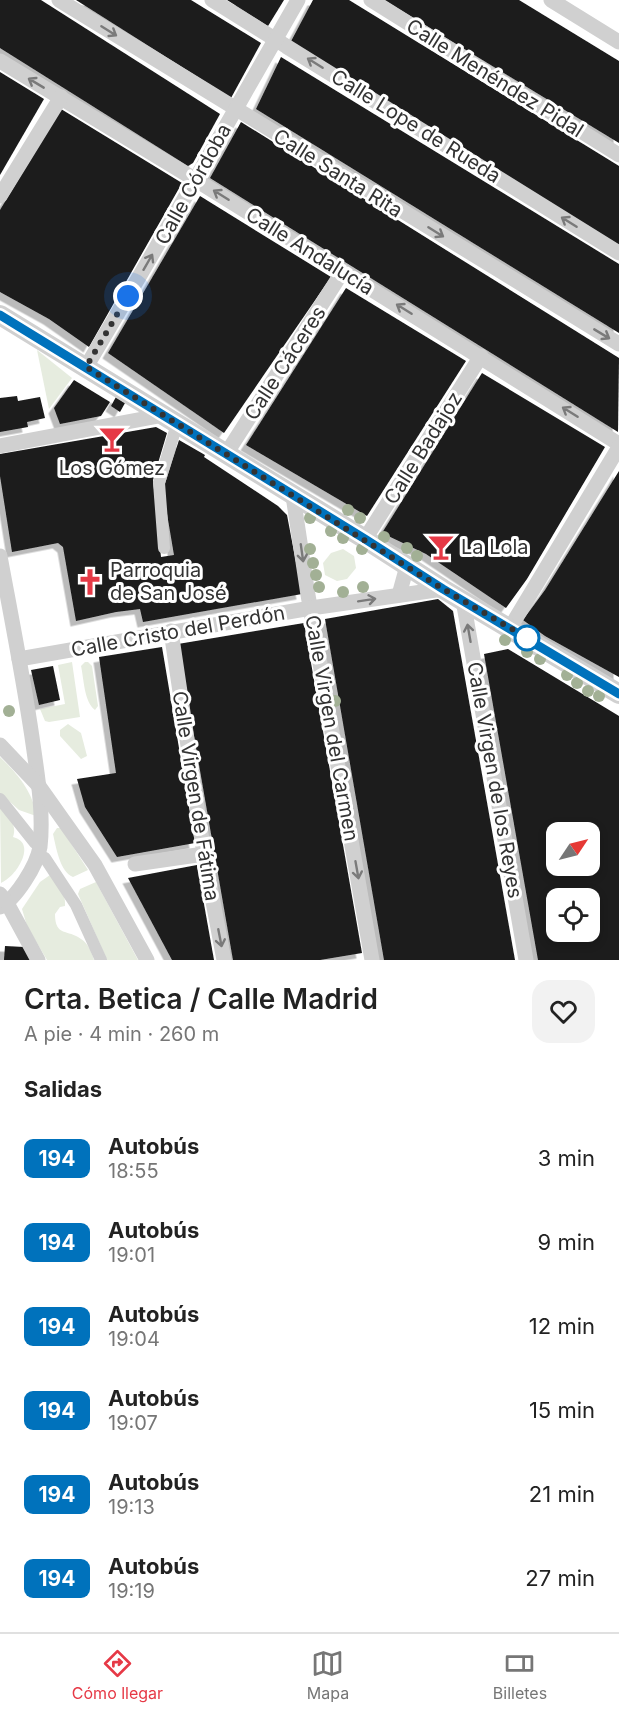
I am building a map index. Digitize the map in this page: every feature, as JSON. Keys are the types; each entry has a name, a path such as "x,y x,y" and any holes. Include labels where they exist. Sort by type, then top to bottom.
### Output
{"street":[{"name":"Calle Santa Rita","path":"59,0 619,344"},
{"name":"Calle Lope de Rueda","path":"212,0 619,253"},
{"name":"Calle Córdoba","path":"86,367 298,0"},
{"name":"Calle Menéndez Pidal","path":"371,0 619,155"},
{"path":"551,0 619,42"},
{"name":"Calle Andalucía","path":"0,61 481,356 619,446"},
{"path":"0,196 61,97"},
{"name":"Calle Cáceres","path":"226,454 343,271"},
{"path":"0,315 443,589 619,694"},
{"name":"Calle Badajoz","path":"365,539 481,356"},
{"path":"0,446 171,420"},
{"path":"164,549 159,483 171,420"},
{"path":"510,628 619,446"},
{"name":"Calle Virgen del Carmen","path":"293,496 372,960"},
{"path":"0,556 39,786 40,850"},
{"path":"399,595 407,566"},
{"name":"Calle Cristo del Perdón","path":"19,659 171,631 443,589"},
{"name":"Calle Virgen de los Reyes","path":"463,600 526,960"},
{"name":"Calle Virgen de Fátima","path":"171,631 204,854 224,960"},
{"path":"1,746 12,748 18,746 25,741 31,731"},
{"path":"1,746 39,786 95,865 147,960"},
{"path":"0,799 40,850 76,905 101,960"},
{"path":"38,960 2,901 23,883 48,831 61,817"},
{"path":"135,864 204,854"}],"shaded area":[{"path":"37,350 72,378 49,409"},
{"path":"343,549 354,556 356,568 347,579 337,581 325,575 323,563 331,553"},
{"path":"72,662 80,717 45,721 40,709 65,704 58,665"},
{"path":"85,662 92,666 98,706 95,710 85,690 81,666"},
{"path":"68,724 81,733 87,756 81,759 60,736 60,730"},
{"path":"0,757 18,776 28,791 36,816 19,810 0,793"},
{"path":"0,805 11,820 14,828 13,837 20,840 24,846 22,860 18,867 7,880 1,883"},
{"path":"57,828 61,828 88,870 73,877 65,870 59,858 53,834"},
{"path":"50,875 61,889 65,901 65,906 60,907 55,914 57,926 83,941 94,960 47,960 27,926 22,909 40,882"},
{"path":"96,882 138,960 107,960 78,894 80,889"}],"building":[{"path":"0,0 41,0 220,114 193,163 188,166 0,48"},
{"path":"76,0 191,0 261,43 231,98"},
{"path":"227,0 284,0 268,26"},
{"path":"313,0 349,0 619,166 619,245 288,47"},
{"path":"384,0 519,0 619,61 619,143"},
{"path":"281,57 619,264 619,333 256,109"},
{"path":"0,72 44,99 0,175"},
{"path":"61,109 182,183 89,347 49,319 0,292 0,210"},
{"path":"241,122 619,358 618,432 210,178"},
{"path":"200,196 331,277 224,433 108,353"},
{"path":"346,288 466,361 367,516 246,445"},
{"path":"482,373 605,447 527,579 506,608 426,554 382,533"},
{"path":"74,380 110,402 101,416 60,424 54,408"},
{"path":"17,396 18,401 40,397 45,418 27,422 28,427 0,432 0,398"},
{"path":"116,397 125,403 120,412 111,406"},
{"path":"156,427 167,433 153,480 161,557 174,555 163,490 179,440 205,455 204,457 278,506 287,515 302,594 143,622 140,609 76,621 63,547 58,543 12,552 0,476 0,454"},
{"path":"619,471 619,677 545,636 523,620 545,590"},
{"path":"438,599 453,611 515,960 384,960 325,619"},
{"path":"304,623 362,953 320,960 233,960 178,644"},
{"path":"162,647 195,843 117,857 85,807 77,779 116,773 99,657"},
{"path":"508,649 619,716 619,960 538,960 484,654"},
{"path":"53,666 60,700 39,705 31,670"},
{"path":"197,865 214,960 172,960 128,878"},
{"path":"5,946 24,947 31,960 4,960"}],"bus line":[{"name":"194","path":"0,315 443,589 619,694"}],"place":[{"name":"Los Gómez","path":"112,439"},
{"name":"La Lola","path":"441,547"},
{"name":"Parroquia de San José","path":"90,582"}],"route":[{"path":"128,296 86,367 443,589 529,639 527,638"}]}
